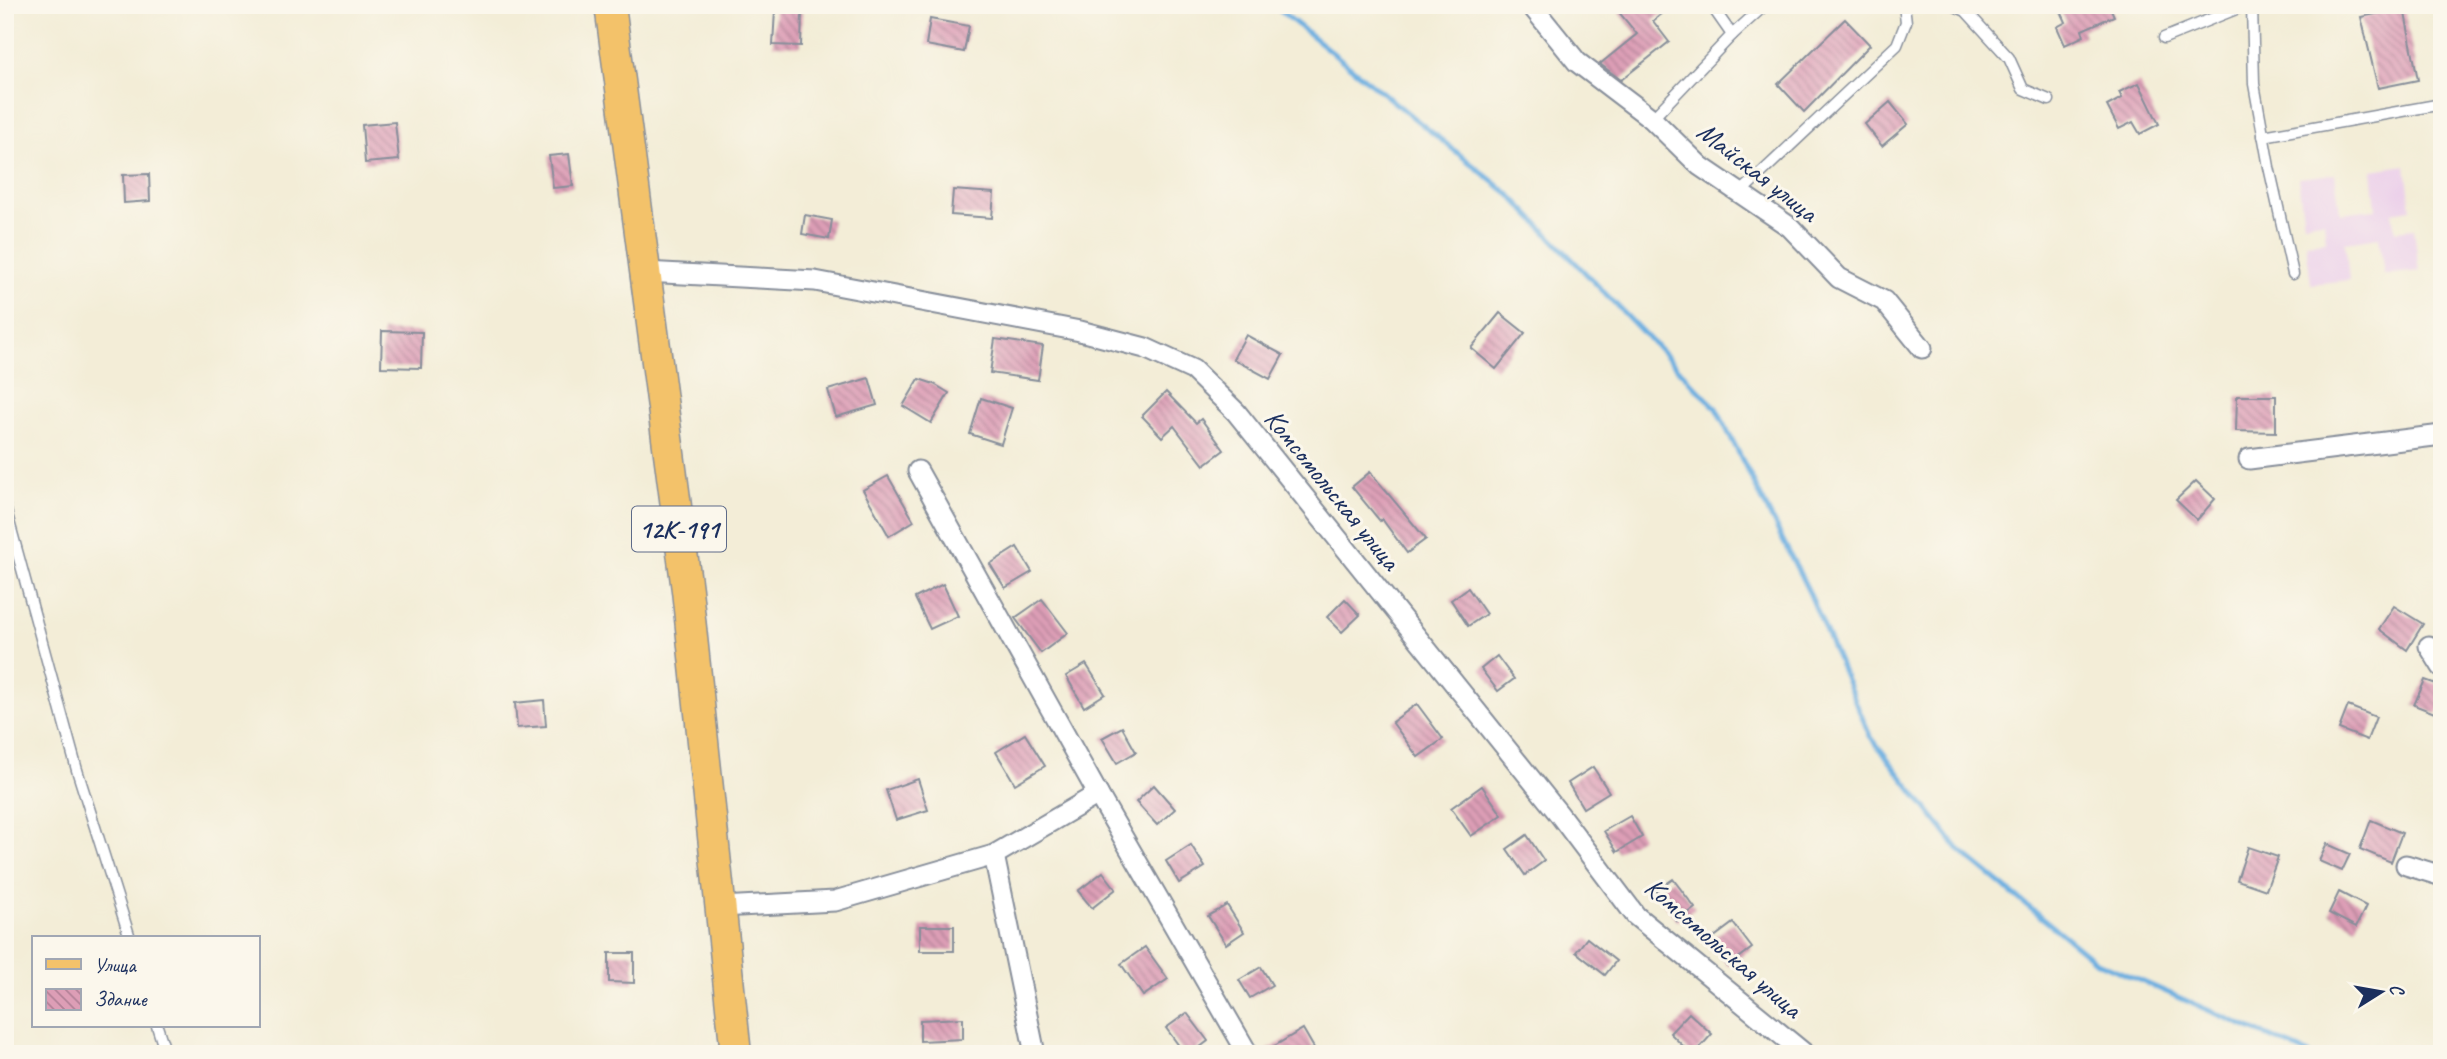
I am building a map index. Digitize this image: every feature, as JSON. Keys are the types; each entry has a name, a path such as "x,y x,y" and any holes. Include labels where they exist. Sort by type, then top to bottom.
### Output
{"main road":[{"name":"12К-191","path":"610,5 687,590 736,1054"}],"street":[{"name":"Майская улица","path":"1531,5 1577,62 1652,119 1700,166 1790,227 1839,278 1884,301 1922,348"},
{"name":"Комсомольская улица","path":"645,272 816,281 1080,331 1145,348 1193,370 1236,412 1559,814 1636,916 1805,1054"},
{"path":"2249,459 2442,435"},
{"path":"918,471 1098,794 1248,1054"},
{"path":"2429,646 2442,667"},
{"path":"721,907 835,901 994,855 1098,794"},
{"path":"994,855 1035,1054"},
{"path":"2406,865 2442,876"}],"lane":[{"path":"1711,5 1732,35"},
{"path":"1652,119 1732,35 1765,5"},
{"path":"1740,192 1896,45 1906,22 1904,5"},
{"path":"1953,5 1966,11 2009,58 2023,89 2049,100"},
{"path":"2164,38 2246,5"},
{"path":"2252,5 2254,84 2293,274"},
{"path":"2263,136 2442,104"},
{"path":"5,507 77,770 129,936"},
{"path":"158,1028 166,1054"}],"shaded area":[{"path":"2406,165 2411,209 2392,212 2395,231 2414,229 2419,271 2384,275 2379,237 2345,242 2349,280 2311,284 2306,243 2326,241 2324,221 2304,223 2298,178 2335,174 2340,213 2376,209 2372,170"}],"building":[{"path":"1613,5 1673,5 1653,21 1669,42 1621,80 1600,64 1637,34"},
{"path":"2058,5 2109,5 2114,16 2082,30 2084,36 2065,45 2057,27 2066,22"},
{"path":"2404,8 2418,80 2378,88 2361,17"},
{"path":"775,10 802,12 801,46 773,45"},
{"path":"930,19 969,26 964,52 926,45"},
{"path":"1845,19 1870,45 1804,112 1778,84"},
{"path":"2139,83 2159,124 2140,134 2133,122 2119,129 2107,106 2122,98 2119,92"},
{"path":"1890,102 1908,124 1882,146 1865,124"},
{"path":"395,122 399,160 365,163 362,125"},
{"path":"569,154 573,186 553,188 549,156"},
{"path":"149,174 150,201 124,203 123,175"},
{"path":"953,190 994,193 992,218 951,215"},
{"path":"805,215 832,220 829,239 802,234"},
{"path":"1500,313 1525,333 1496,369 1471,348"},
{"path":"382,331 422,332 421,368 381,367"},
{"path":"1246,335 1283,355 1270,379 1233,359"},
{"path":"995,339 1043,346 1038,380 990,373"},
{"path":"869,378 877,405 836,417 828,390"},
{"path":"919,379 949,393 931,423 903,406"},
{"path":"1166,392 1196,423 1201,419 1224,450 1204,465 1174,426 1162,437 1142,416"},
{"path":"2237,396 2276,396 2276,432 2236,431"},
{"path":"981,398 1012,408 1001,444 970,434"},
{"path":"1370,472 1426,539 1407,553 1382,519 1380,521 1352,487"},
{"path":"888,476 914,521 889,536 863,490"},
{"path":"2196,481 2215,499 2197,520 2176,500"},
{"path":"1017,547 1032,572 1005,588 990,564"},
{"path":"943,584 958,616 930,629 915,598"},
{"path":"1468,588 1486,614 1468,626 1451,600"},
{"path":"1042,599 1068,633 1041,653 1015,618"},
{"path":"1345,599 1360,615 1342,632 1327,617"},
{"path":"2394,606 2423,624 2407,650 2379,629"},
{"path":"1497,656 1514,679 1498,691 1481,669"},
{"path":"1086,664 1105,694 1084,707 1066,676"},
{"path":"2425,680 2442,686 2442,704 2437,714 2414,705"},
{"path":"544,700 546,726 517,728 515,703"},
{"path":"1417,704 1443,739 1418,757 1392,722"},
{"path":"2348,706 2376,717 2367,740 2339,729"},
{"path":"1122,727 1136,752 1117,763 1102,738"},
{"path":"1025,734 1045,766 1015,784 996,752"},
{"path":"1593,767 1609,792 1583,808 1568,783"},
{"path":"918,779 928,810 896,820 886,790"},
{"path":"1154,785 1175,809 1157,825 1136,802"},
{"path":"1482,786 1502,815 1471,836 1451,808"},
{"path":"1630,816 1642,837 1617,852 1604,831"},
{"path":"2371,820 2402,833 2391,862 2360,849"},
{"path":"1527,835 1544,861 1525,875 1507,849"},
{"path":"2327,844 2350,854 2342,871 2319,861"},
{"path":"1191,845 1205,867 1179,883 1166,861"},
{"path":"2248,847 2278,857 2266,890 2237,880"},
{"path":"1103,872 1116,889 1092,908 1078,891"},
{"path":"1673,879 1695,908 1677,921 1656,891"},
{"path":"2339,892 2366,906 2356,927 2329,913"},
{"path":"1227,905 1244,932 1226,944 1208,916"},
{"path":"1733,923 1752,948 1728,966 1709,941"},
{"path":"920,926 954,926 954,951 920,951"},
{"path":"1587,938 1616,961 1605,975 1576,952"},
{"path":"1145,947 1168,979 1143,996 1121,964"},
{"path":"609,953 634,953 634,983 609,982"},
{"path":"1261,967 1272,985 1250,998 1239,980"},
{"path":"1187,1013 1208,1041 1191,1054 1185,1054 1166,1028"},
{"path":"1689,1013 1712,1034 1694,1054 1670,1033"},
{"path":"963,1018 963,1039 920,1041 920,1020"},
{"path":"1303,1029 1314,1048 1305,1054 1261,1054"}],"waterway":[{"path":"1273,5 1510,195 1716,408 1809,592 1870,736 1959,850 2095,961 2309,1054"}]}
